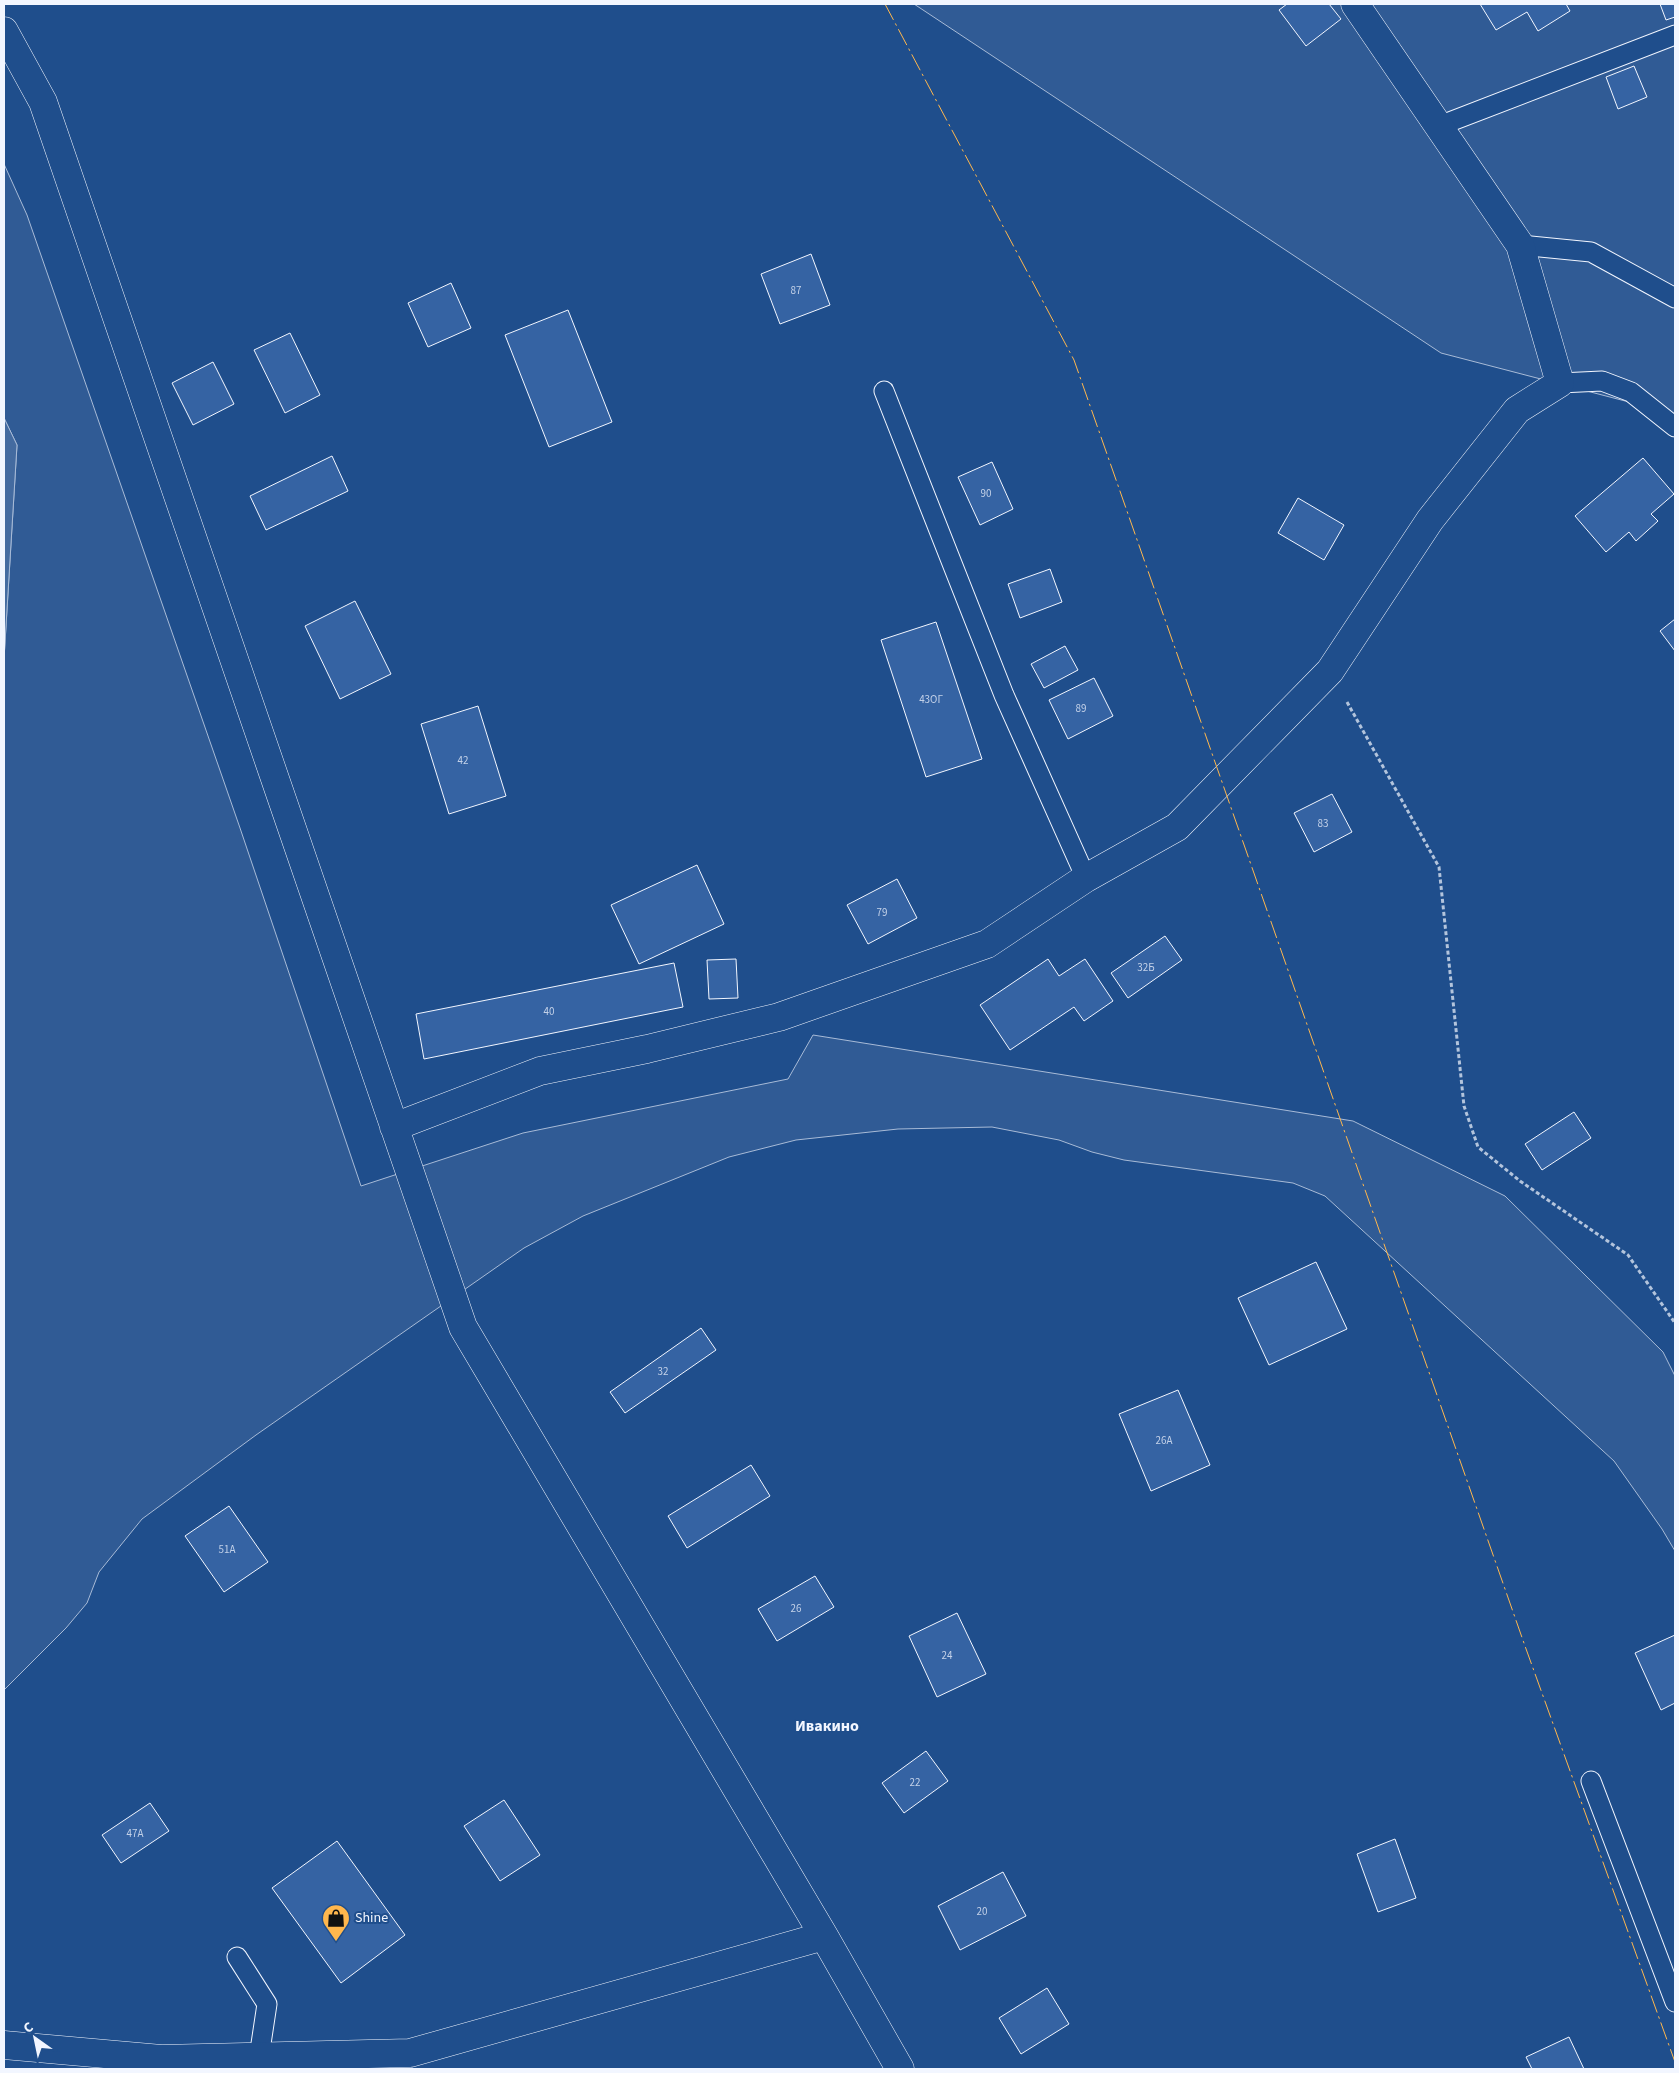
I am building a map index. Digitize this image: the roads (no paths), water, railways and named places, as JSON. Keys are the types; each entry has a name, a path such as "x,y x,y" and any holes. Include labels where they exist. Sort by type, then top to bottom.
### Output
{"street":[{"path":"394,1127 540,1071 647,1050 779,1017 987,944 1086,878 1176,827 1330,671 1430,520 1516,410 1560,383 1520,245 1354,4"},
{"path":"4,31 43,102 463,1327 824,1936 900,2069"},
{"path":"4,2045 161,2064 259,2057 410,2053 824,1936"}],"lane":[{"path":"1439,126 1675,35"},
{"path":"1520,245 1591,252 1675,298"},
{"path":"1560,383 1602,382 1630,392 1675,427"},
{"path":"884,391 1004,695 1086,878"},
{"path":"1591,1781 1675,2002"},
{"path":"237,1957 267,2004 259,2057"},
{"path":"376,2069 410,2053"}],"place":[{"name":"Shine","path":"336,1942"}],"district":[{"name":"Ивакино","path":"827,1726"}]}
